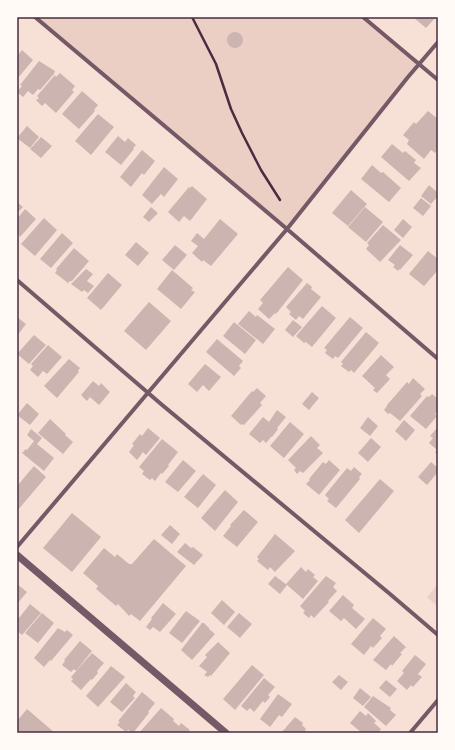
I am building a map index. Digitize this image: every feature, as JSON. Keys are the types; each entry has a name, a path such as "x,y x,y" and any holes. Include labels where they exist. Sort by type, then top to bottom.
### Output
{"street":[{"path":"35,17 287,228 438,359"},
{"path":"363,17 438,80"},
{"path":"17,547 287,228 438,42"},
{"path":"17,280 148,393 438,635"},
{"path":"17,555 226,733"},
{"path":"410,733 438,700"}],"path":[{"path":"192,17 216,64 231,109 242,133 261,170 280,200"}],"shaded area":[{"path":"35,17 363,17 419,64 287,229"},
{"path":"438,584 438,607 427,597"}],"building":[{"path":"413,17 436,17 426,28"},
{"path":"232,32 238,32 243,37 241,46 238,48 232,48 227,43 227,37"},
{"path":"22,50 33,60 17,79 17,56"},
{"path":"39,61 55,71 54,74 40,90 38,89 33,95 28,91 23,97 17,92 22,86 20,85"},
{"path":"60,73 75,86 72,90 74,92 56,113 45,103 42,106 36,100 39,98 37,96 55,75 56,77"},
{"path":"82,91 98,105 94,110 95,111 79,129 62,114"},
{"path":"428,111 438,119 438,149 435,153 431,150 424,159 407,144 409,140 403,135 414,122 416,124"},
{"path":"98,114 114,127 91,155 75,141"},
{"path":"27,126 39,137 30,148 17,138"},
{"path":"118,136 125,142 128,138 136,145 121,165 105,152"},
{"path":"41,137 52,146 41,158 30,149"},
{"path":"392,144 403,153 405,151 416,160 414,163 421,168 409,181 381,157"},
{"path":"142,150 155,161 144,175 142,173 131,187 120,177"},
{"path":"372,165 381,173 383,172 401,188 389,202 361,179"},
{"path":"164,167 178,179 164,197 161,194 152,204 142,195"},
{"path":"429,185 438,193 438,196 431,204 421,196"},
{"path":"192,186 207,199 190,221 184,216 179,222 168,212 189,187 190,188"},
{"path":"351,190 367,204 348,226 332,213"},
{"path":"421,198 431,206 423,216 413,208"},
{"path":"17,202 23,207 17,213"},
{"path":"151,207 158,213 149,222 143,217"},
{"path":"365,207 383,222 366,242 348,227"},
{"path":"25,209 36,219 20,237 19,235 17,237 17,219"},
{"path":"44,218 57,230 35,256 21,244"},
{"path":"220,219 238,234 211,266 203,260 202,262 192,253 198,246 191,241 197,233 204,239"},
{"path":"403,219 412,227 403,238 394,230"},
{"path":"383,225 401,240 380,262 366,249 369,245 367,243"},
{"path":"62,233 73,243 51,268 40,259"},
{"path":"136,242 149,253 138,266 125,255"},
{"path":"175,245 187,255 174,270 162,260"},
{"path":"400,245 413,255 398,271 393,267 395,265 388,260"},
{"path":"74,248 89,261 72,281 68,283 55,273 57,270 56,269"},
{"path":"428,251 438,259 438,270 424,286 409,274"},
{"path":"288,267 303,280 276,314 275,313 269,319 258,309 263,303 260,300"},
{"path":"86,269 93,274 87,281 94,286 88,293 84,290 82,292 71,284"},
{"path":"172,270 193,288 191,290 195,292 181,309 157,289"},
{"path":"108,273 122,285 101,310 87,298"},
{"path":"307,283 312,287 311,289 321,297 303,319 299,316 296,320 289,314 291,312 286,307"},
{"path":"149,302 171,321 146,350 124,331"},
{"path":"322,306 336,318 312,347 306,342 304,343 296,336"},
{"path":"249,311 256,317 257,315 275,329 263,344 238,324"},
{"path":"17,317 26,324 17,336"},
{"path":"350,317 363,328 338,358 335,356 333,359 325,353 327,350 324,348"},
{"path":"293,320 302,327 293,337 285,330"},
{"path":"234,322 256,340 245,354 223,336"},
{"path":"366,332 379,343 354,373 351,370 349,372 341,366 343,364 341,362"},
{"path":"34,335 46,345 29,364 17,354"},
{"path":"217,339 243,361 239,366 241,368 234,376 206,352"},
{"path":"48,345 62,357 47,374 43,371 38,377 30,370 33,366 31,364"},
{"path":"381,355 394,367 386,375 390,379 377,393 373,390 375,388 362,376"},
{"path":"69,359 80,368 78,371 79,372 57,398 44,386"},
{"path":"205,364 221,377 209,391 203,385 197,392 188,384"},
{"path":"413,378 425,389 420,394 422,396 400,421 384,410 407,382 409,384"},
{"path":"93,381 99,386 101,383 110,392 99,405 90,397 87,401 81,395"},
{"path":"257,388 266,396 260,403 262,405 244,425 241,425 231,416 252,391 253,392"},
{"path":"312,392 319,398 309,410 302,404"},
{"path":"432,394 438,399 438,410 435,414 437,416 426,429 410,416 427,396 429,397"},
{"path":"27,403 39,414 30,425 17,415"},
{"path":"277,410 286,417 266,443 263,440 260,443 249,434 263,417 269,422"},
{"path":"368,417 378,426 370,436 360,428"},
{"path":"50,419 73,442 63,454 38,433"},
{"path":"404,420 415,430 406,441 395,431"},
{"path":"290,422 304,434 284,458 270,446"},
{"path":"438,427 438,455 435,452 437,450 429,443 433,438 430,436"},
{"path":"148,428 160,438 146,455 143,452 137,460 129,452 134,445 132,444 140,434 142,436"},
{"path":"31,429 42,438 37,444 54,458 44,471 22,453 26,449 27,450 34,441 27,435"},
{"path":"311,436 320,445 317,448 323,453 303,473 300,471 297,474 294,470 296,468 288,460"},
{"path":"371,438 381,447 368,462 358,453"},
{"path":"162,439 178,452 168,465 169,466 155,481 152,478 150,480 142,474 144,471 139,467"},
{"path":"183,460 196,471 178,492 165,482"},
{"path":"329,460 340,470 319,495 306,484 323,462 326,464"},
{"path":"431,462 438,468 438,472 427,485 418,477"},
{"path":"34,466 46,477 17,511 17,486"},
{"path":"354,467 362,474 359,477 360,479 336,508 327,501 329,499 325,495 347,468 351,471"},
{"path":"203,474 216,485 198,508 184,497"},
{"path":"380,479 394,491 359,533 345,520"},
{"path":"225,490 238,502 215,531 201,518"},
{"path":"244,510 258,522 237,547 223,536 231,526 230,525"},
{"path":"72,513 101,537 72,572 43,548"},
{"path":"170,525 180,534 172,544 161,535"},
{"path":"275,534 295,551 275,572 270,567 268,570 257,561 259,559 257,557"},
{"path":"154,539 186,566 140,621 131,614 129,616 118,604 116,606 96,589 98,586 83,573 104,548 115,557 117,554 129,564 132,564"},
{"path":"185,543 203,555 194,565 177,552"},
{"path":"301,567 306,572 308,569 315,575 313,577 318,581 303,599 286,584"},
{"path":"275,576 287,585 280,594 268,584"},
{"path":"326,576 336,583 333,587 337,591 314,618 311,615 309,618 303,613 305,611 300,606"},
{"path":"17,584 27,592 17,604"},
{"path":"343,595 354,605 352,608 365,619 356,629 344,618 341,621 329,611"},
{"path":"222,600 235,612 224,625 211,613"},
{"path":"163,603 176,614 160,632 153,627 150,630 146,627"},
{"path":"30,604 41,613 22,635 17,631 17,616 19,618"},
{"path":"186,611 200,621 182,643 169,633"},
{"path":"42,613 54,623 38,643 25,633"},
{"path":"239,613 252,624 240,638 227,627"},
{"path":"373,618 386,629 380,636 382,638 373,648 371,646 364,655 351,644"},
{"path":"202,623 204,623 215,634 192,660 181,650"},
{"path":"58,628 65,632 67,630 73,635 44,667 34,658"},
{"path":"394,636 406,647 400,653 402,654 392,666 391,664 386,670 373,660"},
{"path":"80,641 92,651 76,671 74,669 71,672 62,665 65,661 64,660"},
{"path":"218,642 230,653 211,676 210,675 208,677 204,675 207,672 199,666 207,657 205,655"},
{"path":"92,653 104,663 97,671 98,673 81,690 71,681 73,679 71,677"},
{"path":"415,655 426,664 418,674 422,677 413,687 411,685 407,690 397,681 404,673 402,671"},
{"path":"252,665 264,675 235,710 223,699"},
{"path":"111,666 125,677 98,707 86,696"},
{"path":"339,675 348,682 341,690 332,682"},
{"path":"264,678 275,687 268,695 270,697 265,703 263,701 254,712 250,708 247,711 241,706"},
{"path":"386,680 397,689 390,697 379,688"},
{"path":"126,683 136,692 133,696 135,698 122,712 110,702"},
{"path":"360,688 371,697 363,706 353,698"},
{"path":"142,692 155,703 133,733 128,730 126,732 117,725 120,722 118,721"},
{"path":"278,694 292,704 282,717 279,715 270,727 260,719"},
{"path":"373,696 391,708 390,710 396,715 386,726 364,707"},
{"path":"161,708 174,719 173,721 179,726 181,723 190,730 187,733 139,733"},
{"path":"27,709 55,733 17,733 17,721"},
{"path":"360,711 366,716 368,713 376,721 374,723 381,729 378,733 362,733 350,723"},
{"path":"295,717 303,723 302,725 306,729 306,732 281,733"}]}
